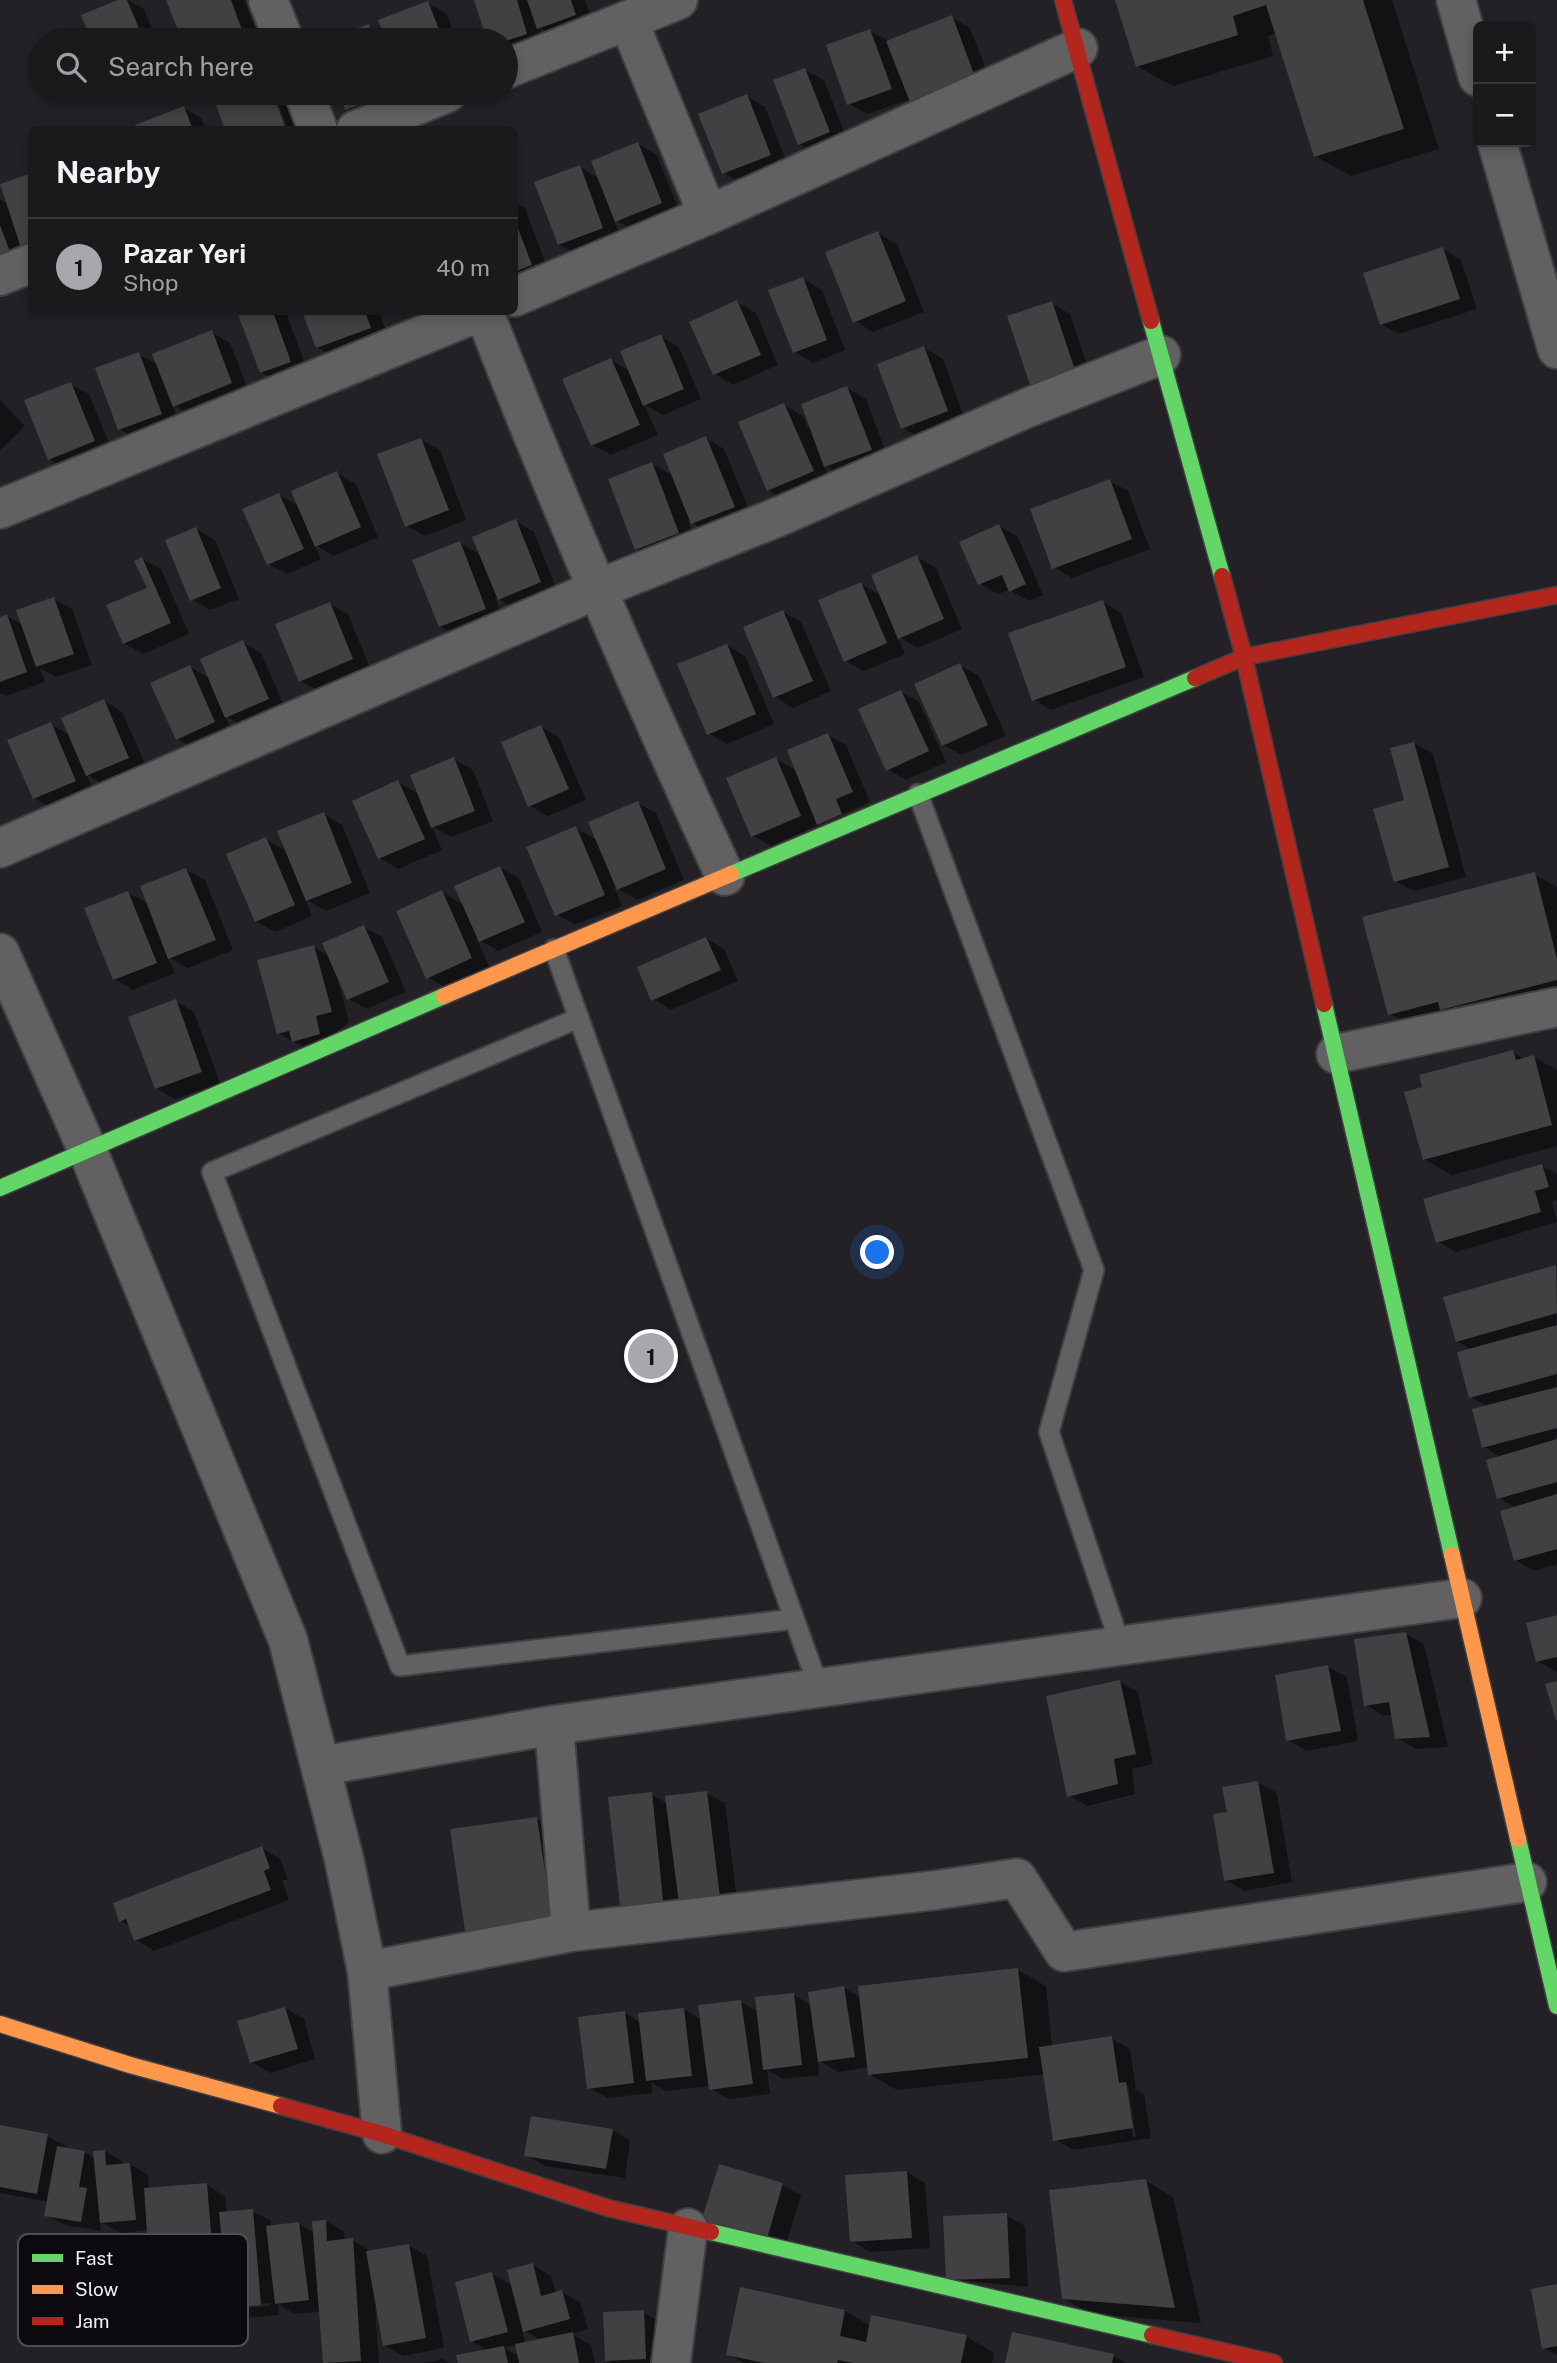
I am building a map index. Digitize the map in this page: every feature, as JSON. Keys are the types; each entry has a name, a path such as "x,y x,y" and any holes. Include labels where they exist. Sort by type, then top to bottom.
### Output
{"street":[{"path":"268,0 279,28"},
{"path":"518,64 678,0"},
{"path":"1063,0 1244,657 1557,2006"},
{"path":"1456,0 1473,60"},
{"path":"628,20 708,215"},
{"path":"518,294 708,215 1078,48"},
{"path":"308,105 316,126"},
{"path":"366,126 417,105"},
{"path":"1498,147 1557,349"},
{"path":"0,276 28,265"},
{"path":"0,509 474,315"},
{"path":"482,315 671,760 725,876"},
{"path":"0,848 598,589 778,517 1027,408 1161,355"},
{"path":"0,1188 725,876 1244,657 1557,595"},
{"path":"0,953 87,1149 288,1640 344,1858 367,1971 382,2134"},
{"path":"1336,1054 1557,1007"},
{"path":"321,1766 554,1725 1462,1598"},
{"path":"554,1725 572,1932"},
{"path":"367,1971 572,1932 937,1890 1017,1878 1064,1952 1527,1882"},
{"path":"1527,1882 1557,1950"},
{"path":"0,2024 130,2065 382,2134 608,2208 1274,2363"},
{"path":"671,2363 688,2228"}],"lane":[{"path":"918,794 1094,1270 1049,1432 1121,1647"},
{"path":"554,949 819,1688"},
{"path":"579,1018 212,1172 400,1667 794,1619"}],"building":[{"path":"118,0 127,0 139,28 86,28 81,15"},
{"path":"166,0 231,0 241,28 177,28"},
{"path":"474,0 517,0 527,34 518,37 518,28 483,28"},
{"path":"527,0 571,0 576,15 537,29"},
{"path":"1115,0 1363,0 1404,129 1314,157 1266,5 1233,16 1238,35 1136,67"},
{"path":"428,1 438,28 381,28 378,20"},
{"path":"952,15 977,82 912,107 886,41"},
{"path":"870,29 892,89 847,105 826,45"},
{"path":"805,68 830,132 798,145 773,80"},
{"path":"747,94 771,155 722,174 698,114"},
{"path":"216,105 277,105 285,126 224,126"},
{"path":"343,105 360,105 345,110"},
{"path":"184,106 192,126 135,126"},
{"path":"638,142 662,203 615,222 591,161"},
{"path":"580,165 603,228 558,245 534,182"},
{"path":"28,174 28,242 20,245 0,184"},
{"path":"0,225 10,252 0,256"},
{"path":"518,228 532,265 518,270"},
{"path":"878,231 906,301 853,323 825,252"},
{"path":"1443,247 1460,299 1380,325 1363,273"},
{"path":"803,277 827,340 793,353 768,290"},
{"path":"737,300 761,355 713,375 689,322"},
{"path":"1052,301 1076,373 1031,388 1007,316"},
{"path":"238,315 274,315 291,362 260,373"},
{"path":"303,315 366,315 371,328 316,348"},
{"path":"212,330 232,383 173,407 152,354"},
{"path":"661,334 684,389 643,406 620,351"},
{"path":"924,346 948,411 901,429 877,364"},
{"path":"139,352 162,414 118,430 95,368"},
{"path":"611,358 640,425 591,446 562,379"},
{"path":"71,382 95,441 48,460 24,400"},
{"path":"847,386 872,450 824,467 801,404"},
{"path":"784,403 814,471 767,491 738,422"},
{"path":"706,436 735,507 691,524 663,454"},
{"path":"421,438 449,510 405,527 377,454"},
{"path":"652,462 679,533 635,550 608,479"},
{"path":"337,471 361,527 315,547 291,491"},
{"path":"1110,479 1132,539 1052,569 1030,509"},
{"path":"279,493 304,549 267,565 242,509"},
{"path":"516,519 541,582 498,600 472,537"},
{"path":"999,524 1026,584 1009,592 1002,575 978,585 959,542"},
{"path":"196,527 221,588 190,601 165,540"},
{"path":"460,541 486,609 439,627 412,560"},
{"path":"917,555 944,619 898,639 871,575"},
{"path":"142,557 171,623 123,644 106,605 147,588 134,561"},
{"path":"861,582 887,643 844,662 818,600"},
{"path":"54,597 74,654 36,667 16,610"},
{"path":"1103,600 1126,667 1032,701 1008,633"},
{"path":"330,602 353,659 299,682 275,624"},
{"path":"783,610 813,681 773,698 743,627"},
{"path":"7,614 27,672 0,682 0,617"},
{"path":"243,640 269,699 225,718 200,659"},
{"path":"727,644 756,714 707,735 677,664"},
{"path":"960,663 988,725 942,746 914,684"},
{"path":"190,665 215,722 176,740 150,683"},
{"path":"901,690 929,751 886,771 858,709"},
{"path":"104,699 129,758 86,776 61,718"},
{"path":"51,722 76,781 33,799 7,740"},
{"path":"541,725 569,789 528,807 501,742"},
{"path":"828,733 853,792 836,799 842,814 817,825 787,750"},
{"path":"1414,742 1449,867 1394,882 1373,809 1404,800 1390,748"},
{"path":"454,757 475,811 431,828 410,775"},
{"path":"776,757 801,816 751,837 726,778"},
{"path":"398,780 425,839 378,859 352,801"},
{"path":"638,801 666,869 617,890 588,822"},
{"path":"324,812 352,883 306,901 277,831"},
{"path":"576,826 605,895 555,916 526,847"},
{"path":"266,837 295,905 255,922 226,854"},
{"path":"500,866 525,922 479,942 454,886"},
{"path":"186,868 216,940 168,959 140,886"},
{"path":"1535,872 1557,959 1557,980 1440,1010 1438,1002 1388,1015 1362,917"},
{"path":"442,890 472,958 426,979 396,911"},
{"path":"128,891 157,963 113,980 84,908"},
{"path":"364,925 389,982 347,1000 322,943"},
{"path":"706,937 721,970 651,1001 637,967"},
{"path":"314,945 332,1012 316,1016 320,1034 292,1042 289,1031 277,1034 257,960"},
{"path":"176,999 202,1072 155,1089 128,1017"},
{"path":"1513,1050 1516,1060 1534,1055 1552,1125 1423,1160 1404,1092 1422,1087 1419,1075"},
{"path":"1542,1164 1549,1187 1535,1191 1541,1212 1436,1243 1423,1199"},
{"path":"1556,1265 1557,1313 1456,1342 1443,1297"},
{"path":"1557,1325 1557,1374 1469,1398 1457,1352"},
{"path":"1557,1387 1557,1428 1482,1448 1472,1409"},
{"path":"1557,1439 1557,1482 1497,1499 1486,1460"},
{"path":"1557,1494 1557,1549 1514,1561 1500,1511"},
{"path":"1557,1615 1557,1657 1536,1662 1526,1623"},
{"path":"1406,1632 1430,1737 1395,1739 1389,1702 1364,1706 1354,1639"},
{"path":"1328,1665 1341,1731 1286,1741 1275,1675"},
{"path":"1120,1680 1136,1754 1114,1759 1118,1784 1067,1797 1046,1696"},
{"path":"1557,1681 1557,1720 1556,1720 1545,1684"},
{"path":"1258,1781 1274,1873 1224,1881 1213,1814 1227,1812 1222,1787"},
{"path":"707,1791 721,1906 680,1911 665,1796"},
{"path":"652,1792 664,1910 621,1914 608,1797"},
{"path":"537,1817 553,1926 466,1938 450,1829"},
{"path":"262,1846 270,1868 264,1871 271,1890 134,1941 126,1919 119,1922 113,1903"},
{"path":"1018,1968 1028,2058 868,2075 858,1986"},
{"path":"844,1986 855,2057 818,2062 808,1992"},
{"path":"794,1993 802,2065 763,2070 755,1997"},
{"path":"741,2000 753,2084 709,2090 698,2005"},
{"path":"285,2007 298,2049 250,2063 237,2021"},
{"path":"684,2008 692,2076 646,2081 638,2013"},
{"path":"625,2011 634,2083 587,2089 578,2017"},
{"path":"1112,2036 1119,2083 1126,2082 1133,2128 1053,2141 1039,2047"},
{"path":"531,2116 613,2129 606,2169 524,2156"},
{"path":"0,2125 48,2134 37,2194 0,2187"},
{"path":"57,2146 85,2151 79,2187 87,2188 81,2222 44,2216"},
{"path":"105,2150 106,2165 130,2163 136,2220 100,2223 93,2151"},
{"path":"719,2164 783,2183 766,2242 701,2222"},
{"path":"907,2171 912,2238 850,2242 845,2175"},
{"path":"1146,2179 1175,2308 1062,2299 1049,2190"},
{"path":"207,2183 211,2234 147,2234 144,2188"},
{"path":"253,2209 261,2305 248,2306 248,2234 221,2234 219,2212"},
{"path":"1007,2213 1010,2278 946,2280 943,2216"},
{"path":"326,2220 327,2241 353,2238 361,2361 323,2363 312,2221"},
{"path":"299,2222 309,2300 275,2304 266,2226"},
{"path":"409,2244 426,2338 383,2346 366,2251"},
{"path":"533,2263 541,2296 562,2290 570,2319 523,2332 507,2270"},
{"path":"492,2272 508,2332 470,2342 455,2282"},
{"path":"1557,2284 1557,2346 1542,2349 1531,2289"},
{"path":"740,2287 845,2310 840,2336 866,2342 871,2315 967,2335 961,2363 853,2363 838,2360 837,2363 764,2363 726,2355"},
{"path":"644,2310 646,2359 605,2361 603,2312"},
{"path":"573,2332 579,2363 519,2363 515,2344"},
{"path":"1012,2332 1114,2354 1112,2363 1005,2363"},
{"path":"504,2346 508,2363 458,2363 456,2355"}],"traffic: fast":[{"path":"1151,321 1222,576"},
{"path":"731,874 1195,678"},
{"path":"0,1188 444,996"},
{"path":"1324,1004 1452,1555"},
{"path":"1518,1839 1557,2006"},
{"path":"711,2232 1152,2335"}],"traffic: slow":[{"path":"444,996 731,874"},
{"path":"1452,1555 1518,1839"},
{"path":"0,2024 130,2065 281,2106"}],"traffic: jam":[{"path":"1063,0 1151,321"},
{"path":"1222,576 1244,657 1324,1004"},
{"path":"1195,678 1244,657 1557,595"},
{"path":"281,2106 382,2134 608,2208 711,2232"},
{"path":"1152,2335 1274,2363"}],"place":[{"name":"Pazar Yeri","path":"651,1356"}]}
